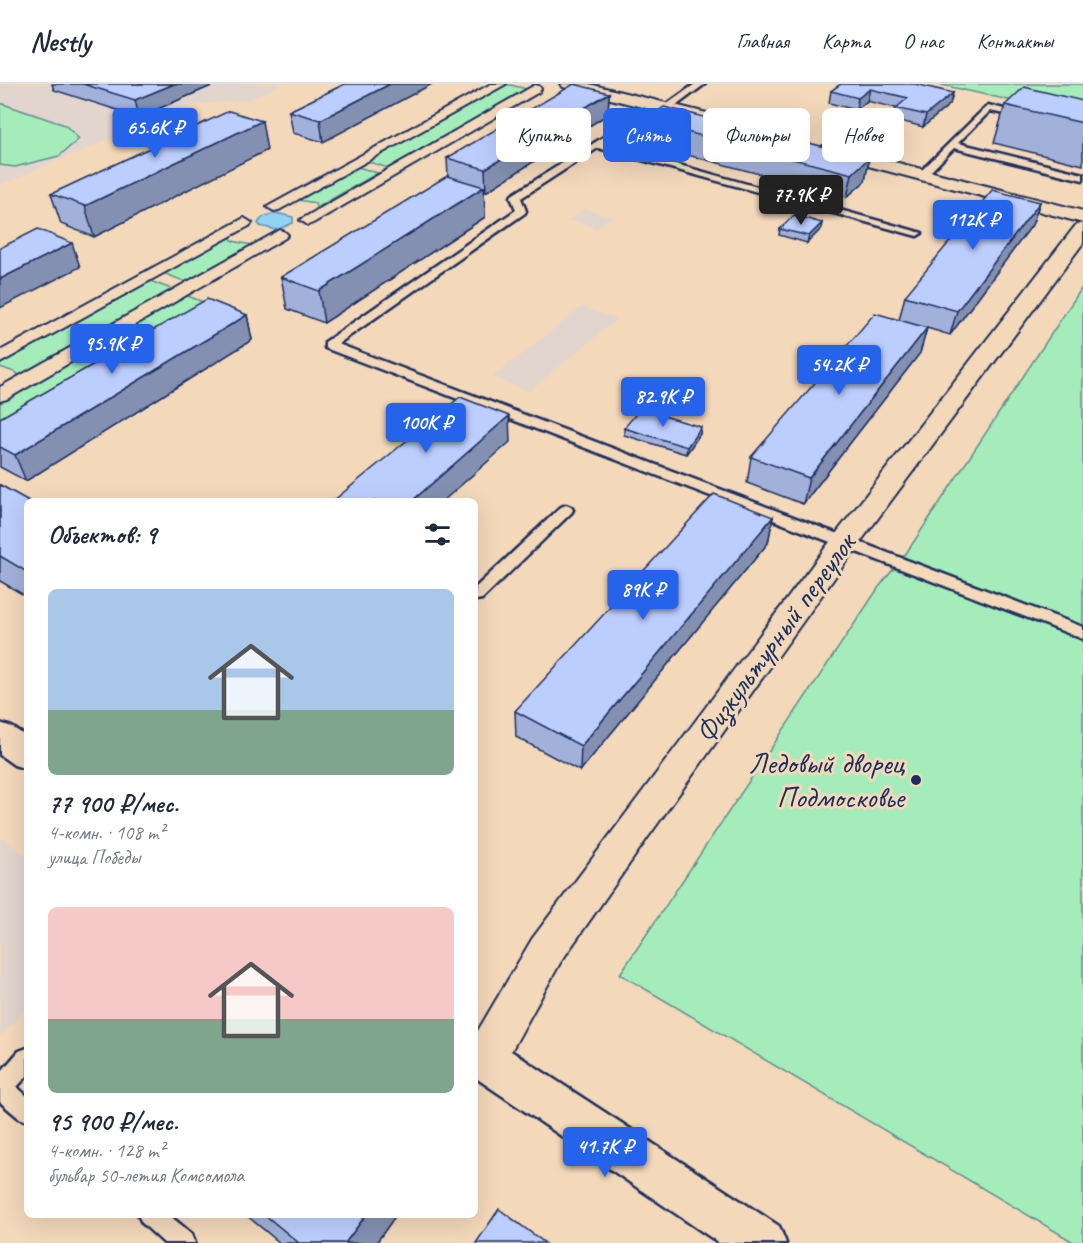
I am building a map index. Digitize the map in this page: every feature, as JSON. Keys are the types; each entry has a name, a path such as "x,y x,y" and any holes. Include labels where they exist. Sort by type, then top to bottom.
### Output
{"main road":[{"path":"0,737 24,753"},
{"path":"480,1056 762,1243"}],"street":[{"path":"0,358 244,223 250,215 274,207 500,84"},
{"path":"569,84 703,118"},
{"path":"244,223 251,232 269,236 299,230 308,220 535,89"},
{"path":"812,146 1083,217"},
{"path":"274,207 298,209 307,216 308,220"},
{"name":"Физкультурный переулок","path":"480,1056 546,951 846,542 1083,229"},
{"path":"0,394 280,235"},
{"path":"0,375 7,381 7,386 0,394"}],"lane":[{"path":"701,84 597,144 516,197 521,211 329,345 1083,633"},
{"path":"923,174 988,108 1030,117"},
{"path":"597,144 917,233"},
{"path":"953,145 1083,177"},
{"path":"478,593 566,510"},
{"path":"24,1063 1,1090 24,1108"},
{"path":"154,1218 183,1243"}],"shaded area":[{"path":"0,84 282,84 248,100 186,106 0,185"},
{"path":"585,209 612,217 597,228 569,220"},
{"path":"582,307 617,319 529,391 493,377"},
{"path":"0,837 24,854 24,1012 0,1036"}],"green space":[{"path":"506,84 527,89 388,168 366,161"},
{"path":"938,84 1083,84 1083,117"},
{"path":"0,103 65,125 79,139 59,156 15,167 0,165"},
{"path":"358,167 378,173 316,208 315,203 298,200"},
{"path":"230,237 233,241 252,245 186,282 163,273"},
{"path":"150,281 174,290 20,378 17,373 0,367 0,363"},
{"name":"Ледовый дворец Подмосковье","path":"1083,286 1083,1243 1075,1243 620,974 879,587 907,552"},
{"path":"185,295 219,308 0,435 0,402"}],"water":[{"path":"276,213 293,217 293,223 277,230 260,226 258,223 263,217"}],"building":[{"path":"83,84 174,84 135,100"},
{"path":"345,84 390,84 320,120 289,111"},
{"path":"574,84 609,93 585,108 533,108"},
{"path":"841,84 915,84 953,93 926,115 904,108 896,108 908,98 870,89 858,98 831,91"},
{"path":"1024,87 1083,101 1083,123 1005,105"},
{"path":"229,111 262,121 85,206 51,194"},
{"path":"691,114 703,117 703,136 691,133"},
{"path":"496,129 496,162 485,169 447,158"},
{"path":"810,143 822,146 822,162 865,162 852,174 805,162 810,162"},
{"path":"447,176 484,187 319,291 281,277"},
{"path":"992,190 1040,202 957,311 905,296"},
{"path":"794,215 822,223 809,236 780,229"},
{"path":"38,229 72,243 0,279 0,248"},
{"path":"207,299 247,315 15,455 0,447 0,418"},
{"path":"875,313 927,328 809,478 751,457"},
{"path":"460,397 509,416 415,498 337,498"},
{"path":"640,409 701,427 687,447 624,428"},
{"path":"0,485 24,498 24,570 0,556"},
{"path":"714,494 773,517 581,746 515,711"},
{"path":"499,1209 545,1243 476,1243"},
{"path":"269,1218 364,1218 345,1243 299,1243"}],"place":[{"name":"Ледовый дворец Подмосковье","path":"916,780"}]}
